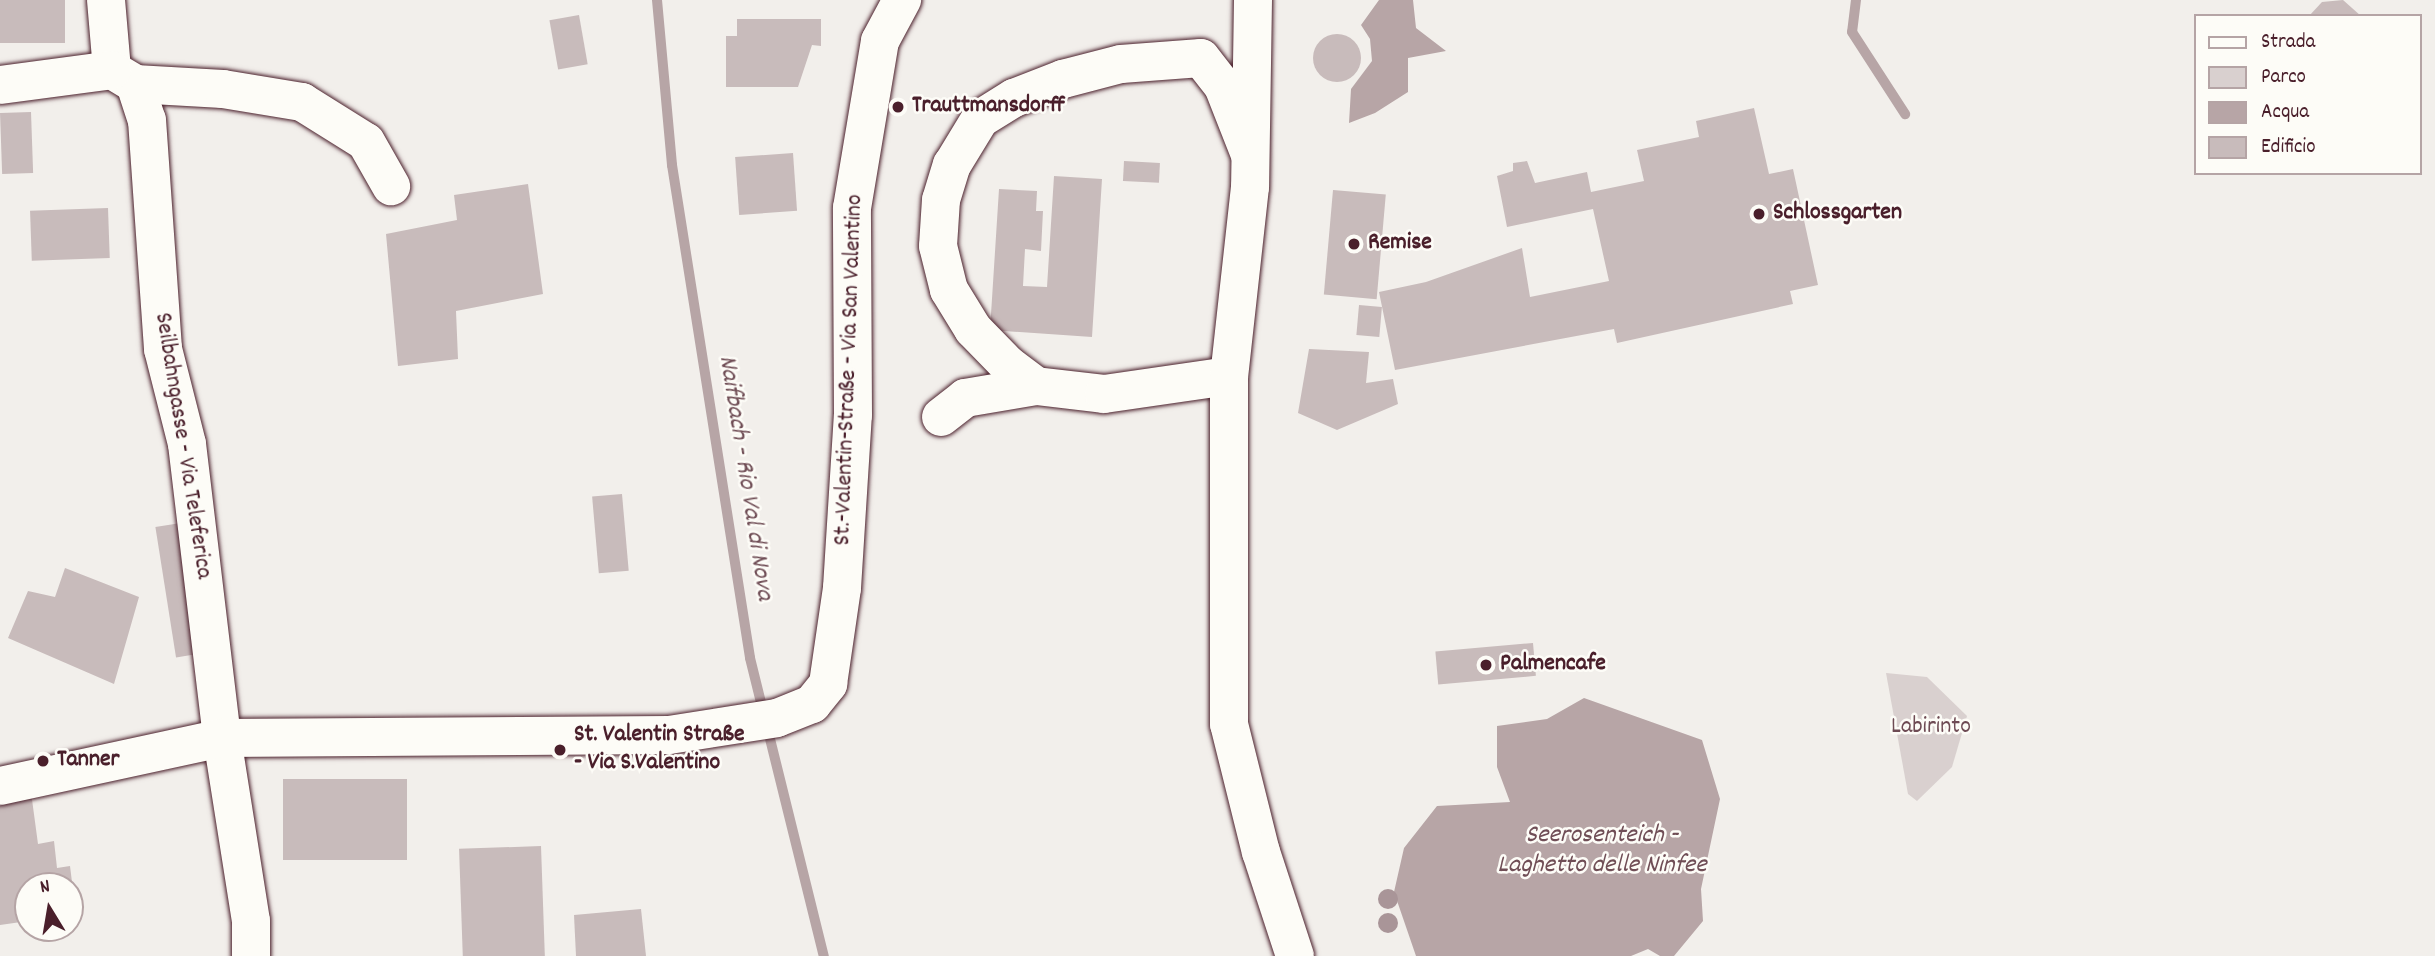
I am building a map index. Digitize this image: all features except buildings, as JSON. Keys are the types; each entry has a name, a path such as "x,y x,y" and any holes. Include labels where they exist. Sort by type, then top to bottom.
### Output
{"street":[{"name":"Seilbahngasse - Via Teleferica","path":"106,0 123,77 147,120 163,349 187,444 222,737 251,921 251,956"},
{"name":"St.-Valentin-Straße - Via San Valentino","path":"0,786 222,737 559,739 669,735 777,718 812,704 828,684 842,588 853,415 852,208 880,41 902,0"},
{"path":"1253,0 1250,155 1229,376 1229,724 1261,852 1295,956"},
{"path":"1036,386 973,329 949,290 938,246 941,200 952,165 980,119 1014,98 1063,79 1121,64 1201,58 1223,86 1250,155"},
{"path":"0,85 123,77 302,102 366,142 391,186"},
{"path":"941,417 965,398 1036,386 1104,394 1229,376"}],"green space":[{"name":"Labirinto","path":"1886,673 1927,677 1967,716 1952,767 1917,801 1908,794"}],"water":[{"path":"1379,0 1413,0 1416,28 1446,51 1408,58 1408,92 1375,113 1349,123 1351,89 1372,61 1370,39 1361,25"},
{"name":"Seerosenteich - Laghetto delle Ninfee","path":"1584,698 1702,740 1720,799 1701,889 1703,921 1674,956 1660,956 1648,949 1631,956 1416,956 1394,892 1404,848 1437,806 1510,802 1497,767 1497,726 1547,719"}],"waterway":[{"name":"Naifbach - Rio Val di Nova","path":"657,0 672,165 750,658 824,956"},
{"path":"1856,0 1852,32 1905,114"}],"place":[{"name":"Trauttmansdorff","path":"898,107"},
{"name":"Schlossgarten","path":"1759,214"},
{"name":"Remise","path":"1354,244"},
{"name":"Palmencafe","path":"1486,665"},
{"name":"St. Valentin Straße - Via S.Valentino","path":"560,750"},
{"name":"Tanner","path":"43,761"}]}
